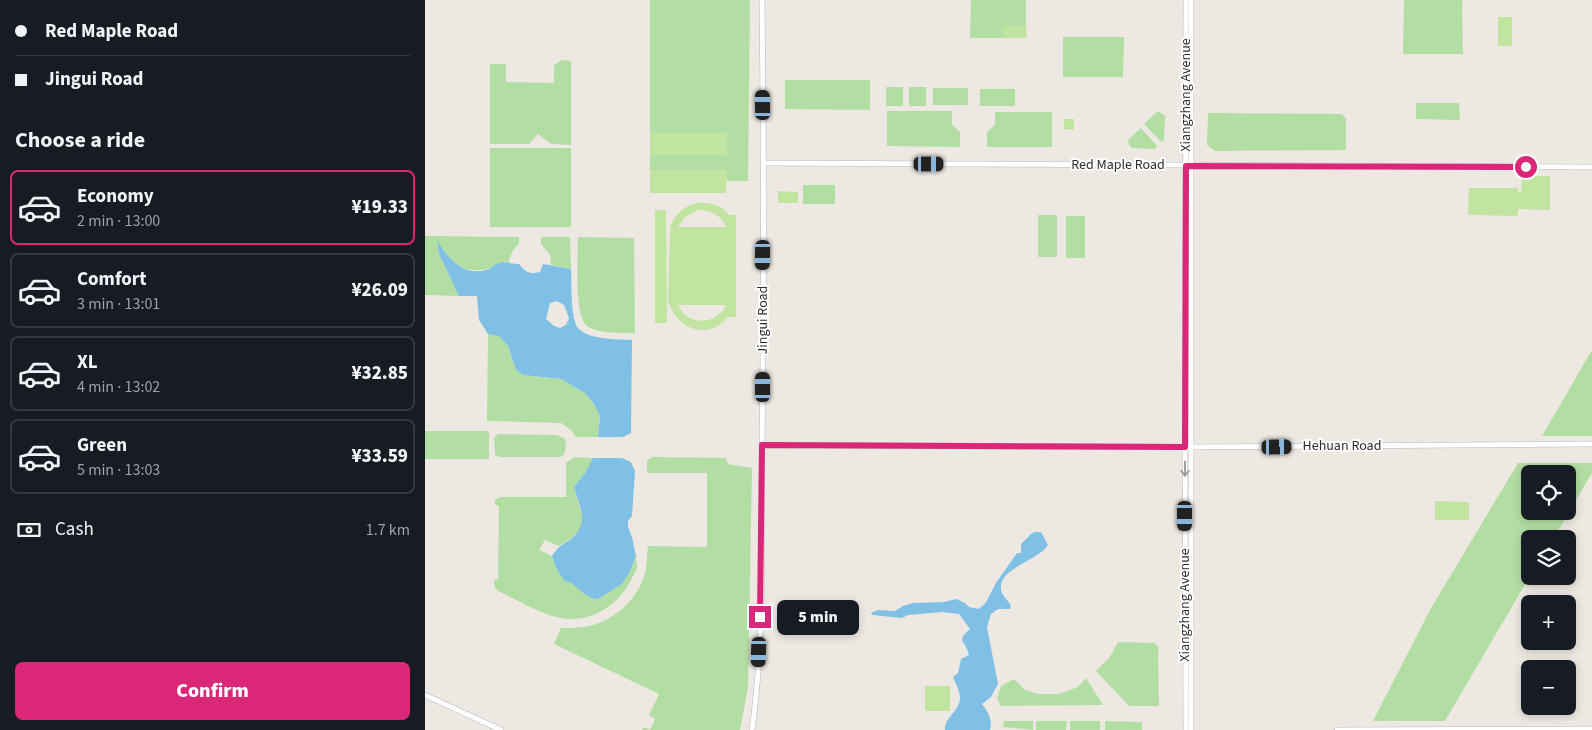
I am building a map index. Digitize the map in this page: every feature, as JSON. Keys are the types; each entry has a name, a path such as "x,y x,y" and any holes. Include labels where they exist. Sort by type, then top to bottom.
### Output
{"street":[{"name":"Jingui Road","path":"752,730 758,686 761,611 764,163 762,0"},
{"name":"Xiangzhang Avenue","path":"1186,0 1191,447 1191,730"},
{"name":"Xiangzhang Avenue","path":"1186,730 1185,447 1191,0"},
{"name":"Red Maple Road","path":"764,163 1592,167"},
{"name":"Hehuan Road","path":"762,445 1191,447 1592,444"},
{"path":"425,695 501,730"},
{"path":"1337,730 1592,729"}],"green space":[{"path":"650,0 750,0 748,181 727,181 726,170 650,170 650,155 727,155 726,133 650,133"},
{"path":"971,0 1026,0 1026,26 1004,26 1004,38 970,38"},
{"path":"1404,0 1462,0 1463,54 1403,54"},
{"path":"1498,17 1512,17 1512,46 1498,46"},
{"path":"1003,26 1026,26 1027,38 1004,38"},
{"path":"1063,37 1124,37 1123,77 1063,77"},
{"path":"562,60 571,61 571,145 551,144 538,134 529,144 490,144 490,64 506,64 506,82 554,83 554,65"},
{"path":"785,80 870,80 870,110 785,109"},
{"path":"886,87 903,87 903,106 886,106"},
{"path":"909,87 926,87 926,106 909,106"},
{"path":"933,88 968,88 968,105 933,105"},
{"path":"980,89 1015,89 1015,106 980,106"},
{"path":"1416,103 1459,103 1460,120 1416,119"},
{"path":"887,111 952,111 952,125 960,132 960,147 887,146"},
{"path":"1158,111 1165,116 1164,140 1161,142 1144,124"},
{"path":"995,112 1052,112 1052,147 987,147 987,132 995,125"},
{"path":"1208,113 1342,114 1346,119 1346,150 1215,151 1207,145"},
{"path":"1064,119 1074,119 1074,130 1064,129"},
{"path":"1141,128 1157,146 1155,149 1132,148 1127,141"},
{"path":"650,133 727,133 727,155 650,155"},
{"path":"490,148 571,148 571,227 490,227"},
{"path":"650,170 727,170 726,193 650,193"},
{"path":"1522,176 1550,176 1550,210 1518,209 1518,216 1468,215 1469,188 1518,188 1518,192 1521,192"},
{"path":"803,185 835,185 835,204 803,204"},
{"path":"778,191 798,192 798,203 778,203"},
{"path":"697,203 711,204 719,207 729,215 736,215 736,317 728,317 720,325 702,330 693,328 677,318 668,300 670,227 680,211","holes":["698,210 715,214 726,227 678,227 685,217","678,305 726,305 716,317 702,321 688,317"]},
{"path":"655,210 666,210 667,323 655,323"},
{"path":"1038,215 1057,215 1057,257 1038,257"},
{"path":"1066,216 1085,216 1085,258 1066,258"},
{"path":"425,236 519,237 519,244 512,252 509,263 502,263 490,268 470,270 463,268 452,260 437,242 439,254 459,296 425,295"},
{"path":"541,237 570,237 571,269 551,265 550,255 541,244"},
{"path":"578,237 634,238 635,333 596,330 586,325 582,319 578,297"},
{"path":"488,334 499,335 508,346 516,370 523,375 561,379 586,394 600,416 598,437 576,437 571,430 561,423 487,421"},
{"path":"1592,350 1592,436 1542,436"},
{"path":"425,431 489,431 489,459 425,459"},
{"path":"498,434 557,435 565,439 564,455 558,457 500,457 495,455 494,438"},
{"path":"574,457 593,458 585,473 574,487 582,514 581,527 577,533 559,546 545,540 539,550 552,556 556,568 564,581 630,571 636,556 637,567 627,587 612,604 593,615 572,619 545,613 498,591 495,588 494,580 498,579 499,506 495,505 495,500 500,497 566,497 566,463"},
{"path":"652,457 726,458 728,464 752,468 748,687 740,730 650,730 655,719 649,715 659,694 554,644 561,628 594,625 614,615 630,601 642,583 647,563 648,546 707,547 707,473 647,473 647,461"},
{"path":"1518,463 1592,463 1592,473 1576,500 1576,465 1521,465 1521,520 1564,520 1558,530 1521,530 1521,585 1525,585 1445,721 1373,721 1430,610"},
{"path":"1435,501 1469,502 1469,520 1435,520"},
{"path":"1118,642 1155,643 1158,647 1159,706 1129,706 1096,671 1110,657"},
{"path":"1086,678 1103,705 1001,706 997,698 1001,686 1014,679 1025,690 1039,694 1059,694 1078,687"},
{"path":"925,686 950,686 950,711 925,711"},
{"path":"1004,721 1033,721 1033,730 1003,727"},
{"path":"1036,721 1067,721 1066,730 1036,730"},
{"path":"1070,721 1100,721 1100,730 1070,730"},
{"path":"1105,721 1142,722 1142,730 1105,730"}],"water":[{"path":"437,240 452,260 464,269 472,271 489,269 503,262 519,264 531,273 540,272 543,264 571,269 573,308 575,323 578,328 596,337 632,340 631,433 623,437 598,437 600,416 586,394 561,379 523,375 516,370 508,346 499,336 488,334 479,320 477,296 459,296 439,254","holes":["557,301 564,305 569,318 566,325 560,328 554,326 546,319 550,303"]},
{"path":"593,458 622,458 631,462 635,471 632,516 628,521 628,527 636,556 622,584 598,599 588,596 573,584 564,581 556,568 552,556 559,547 572,538 581,526 582,514 574,487 585,473"},
{"path":"1035,532 1041,532 1048,545 1036,556 1010,571 1004,578 1001,585 1002,593 1011,606 1010,609 998,609 991,614 987,627 998,684 991,697 982,704 989,716 990,730 945,730 947,722 960,702 959,691 953,677 958,673 961,659 969,655 962,640 963,636 970,629 959,614 942,612 908,615 902,618 872,615 871,613 878,610 895,611 913,603 944,602 956,599 969,607 978,609 985,604 996,583 1017,553 1021,553 1021,544"}],"route":[{"path":"760,617 762,445 1185,447 1186,166 1526,167"}]}
